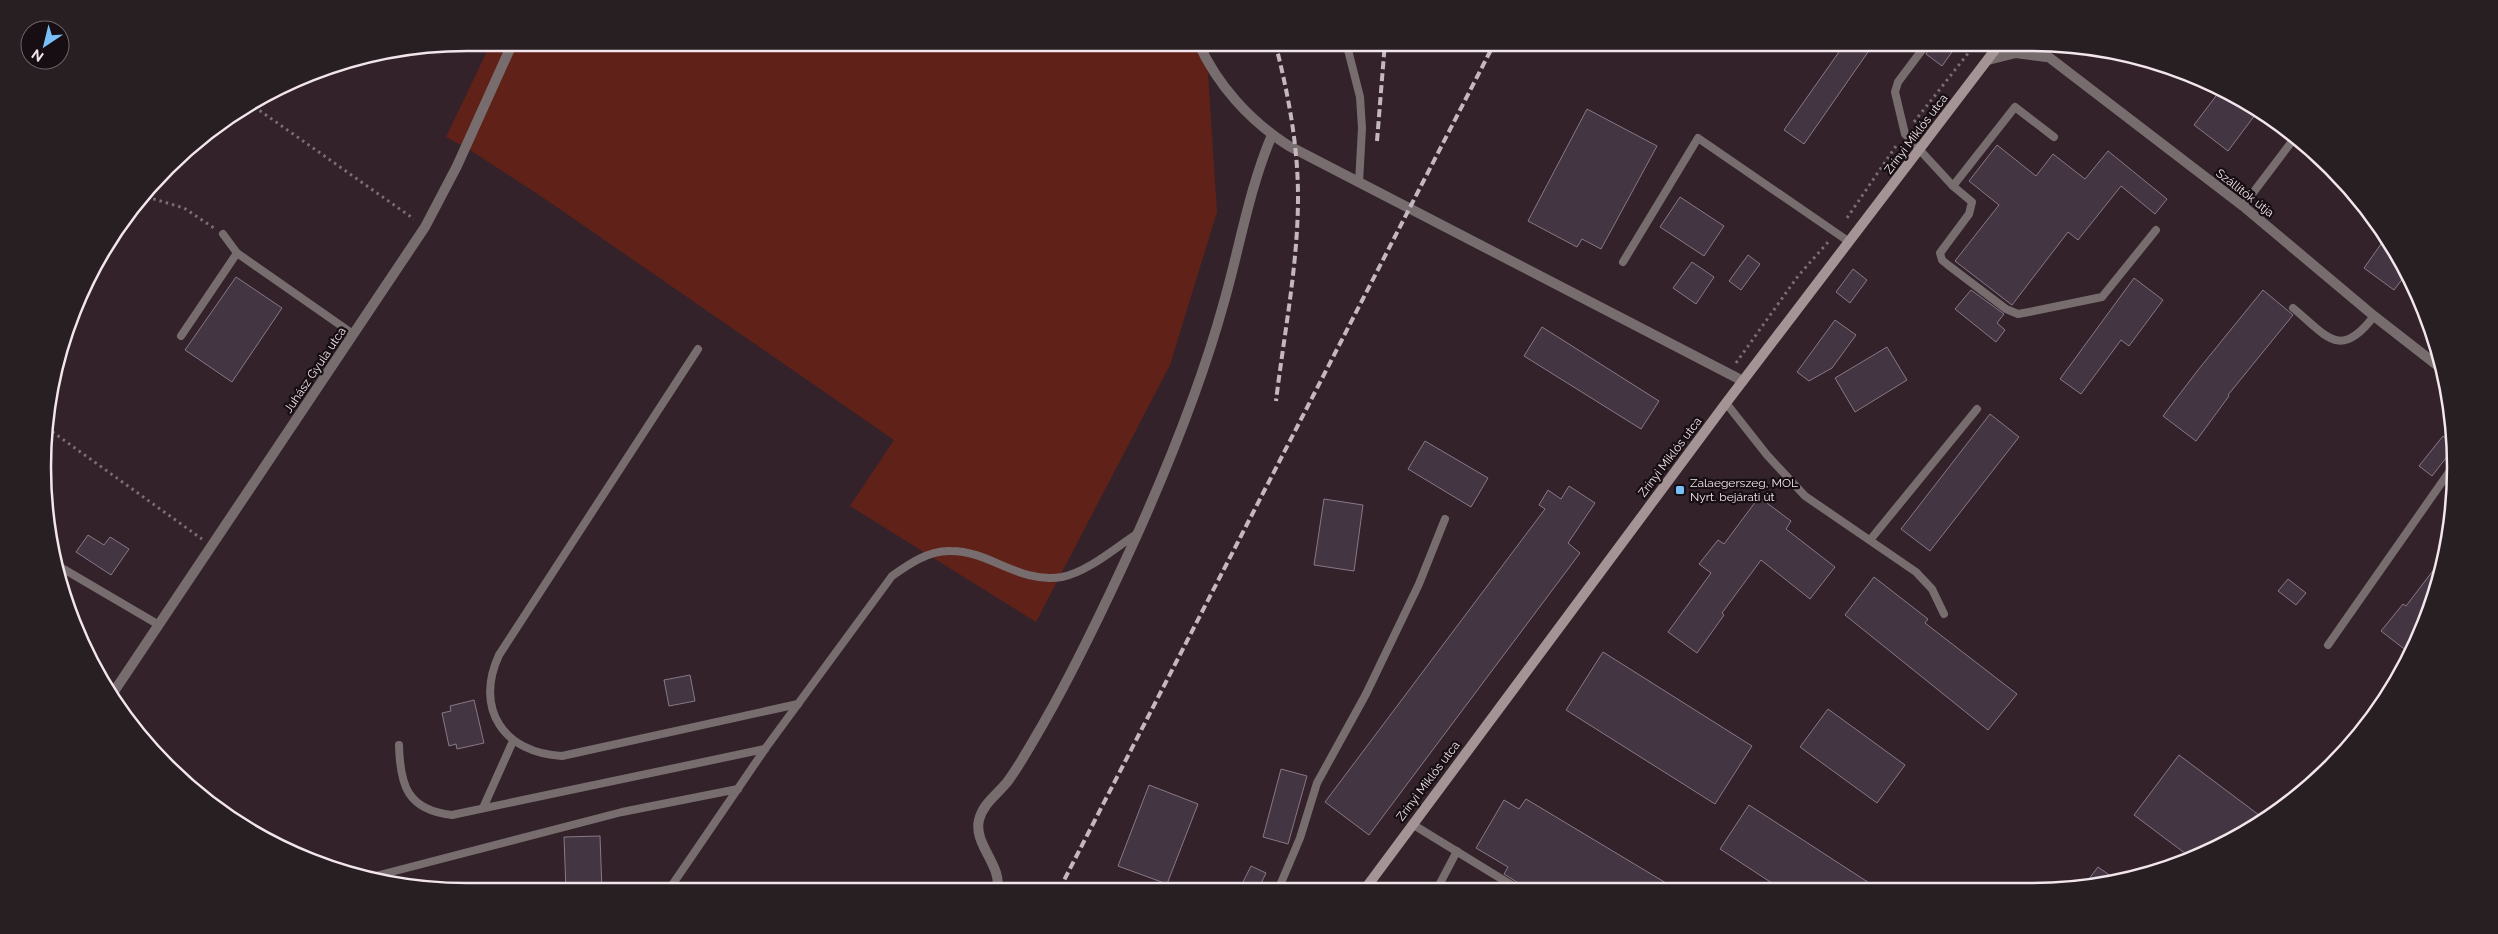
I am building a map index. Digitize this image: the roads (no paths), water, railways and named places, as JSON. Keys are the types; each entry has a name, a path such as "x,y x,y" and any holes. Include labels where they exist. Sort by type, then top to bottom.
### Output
{"main road":[{"name":"Zrínyi Miklós utca","path":"1370,883 1726,403 1994,51"}],"street":[{"name":"Juhász Gyula utca","path":"116,689 425,227 457,166 509,51"},
{"path":"1203,51 1216,75 1232,96 1272,135 1359,183 1743,381"},
{"name":"Szállítók útja","path":"2040,51 2243,206 2374,316 2434,363"},
{"path":"1988,60 2016,53 2047,57"},
{"path":"998,883 999,880 977,828 979,818 984,807 1007,782 1043,724 1092,633 1138,533 1197,392 1225,301 1246,210 1272,135"}],"lane":[{"path":"1348,51 1360,97 1362,128 1359,183"},
{"path":"1921,51 1898,82 1895,92 1905,134 1953,186 1972,202 1972,208 1940,253 1942,260 2006,309 2018,314 2102,297 2156,230"},
{"path":"1953,186 2015,107 2054,137"},
{"path":"1623,262 1698,138 1848,241"},
{"path":"2243,206 2291,143"},
{"path":"223,234 237,253 353,334"},
{"path":"181,336 237,253"},
{"path":"2293,308 2327,336 2337,341 2350,340 2356,337 2374,316"},
{"path":"698,349 499,655 490,680 490,695 498,722 514,741 535,753 562,756 798,704"},
{"path":"1726,403 1767,455 1805,496 1846,526 1916,572 1932,589 1944,614"},
{"path":"1870,540 1978,409"},
{"path":"2328,645 2447,475"},
{"path":"1281,883 1300,838 1317,783 1366,694 1419,584 1445,519"},
{"path":"673,883 765,749 892,576 920,558 935,553 951,551 970,554 1018,573 1034,577 1062,577 1087,568 1138,533"},
{"path":"64,569 159,625"},
{"path":"483,808 514,741"},
{"path":"399,744 400,770 403,783 415,801 424,807 442,814 483,808 765,749"},
{"path":"383,874 622,812 738,789"},
{"path":"1412,824 1508,883"},
{"path":"1440,883 1457,851"}],"railway":[{"path":"1276,401 1296,248 1298,197 1298,177 1291,119 1277,51"},
{"path":"1377,141 1384,51"},
{"path":"1063,883 1490,51"}],"place":[{"name":"Zalaegerszeg, MOL Nyrt. bejárati út","path":"1680,490"}]}
